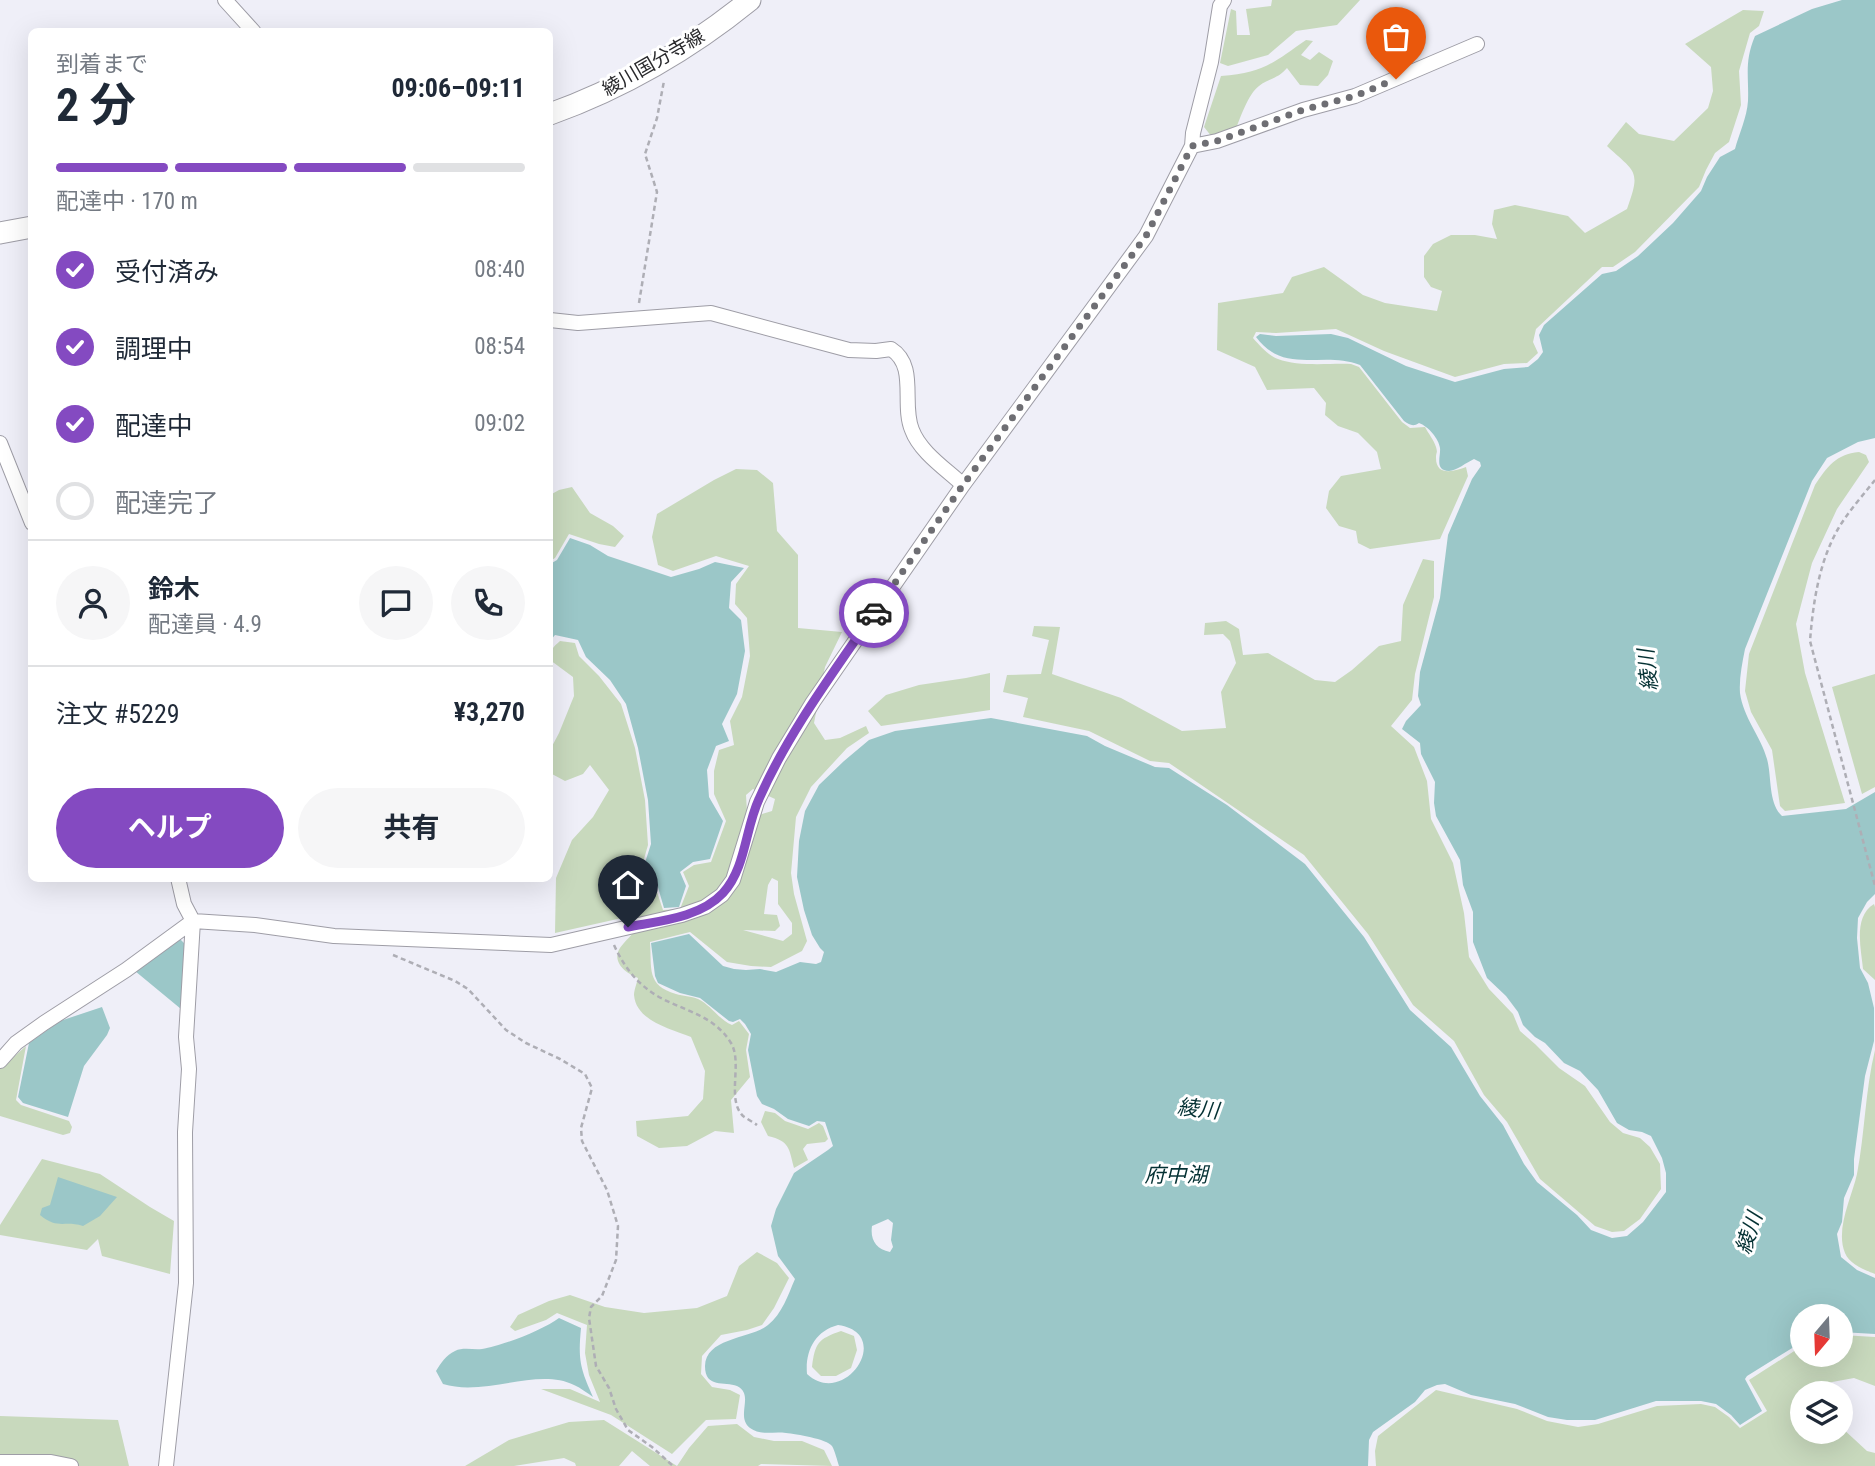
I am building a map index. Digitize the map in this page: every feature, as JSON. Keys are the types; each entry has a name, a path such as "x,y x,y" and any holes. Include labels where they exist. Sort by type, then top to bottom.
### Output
{"main road":[{"name":"綾川国分寺線","path":"553,113 595,96 661,61 694,41 750,0"},
{"path":"0,233 28,228"}],"street":[{"path":"225,0 250,28"},
{"path":"0,1061 16,1043 126,970 193,921 255,925 334,936 551,945 682,915 705,907 722,895 733,880 757,802 779,758 813,702 963,485 1146,236 1192,146 1211,62 1220,6 1224,0"},
{"path":"1192,146 1217,141 1303,110 1355,96 1477,44"},
{"path":"553,320 578,323 711,313 849,350 891,349 897,352 906,365 908,416 912,432 924,449 963,485"},
{"path":"0,443 28,513"},
{"path":"166,1466 186,1283 185,1132 189,1069 186,1037 193,921 184,904 179,882"},
{"path":"0,1462 51,1462 71,1466"}],"path":[{"path":"637,318 657,192 645,154 657,118 664,83 661,61"},
{"path":"1875,480 1838,529 1825,560 1813,605 1810,641 1875,886"},
{"path":"612,931 614,946 625,967 642,985 659,997 719,1027 733,1045 736,1101 742,1115 757,1125"},
{"path":"368,937 396,956 468,989 506,1030 585,1074 592,1088 581,1128 582,1141 607,1190 618,1226 616,1260 602,1296 591,1307 589,1318 596,1366 628,1430 673,1466"}],"shaded area":[{"path":"1272,0 1360,0 1337,25 1296,31 1268,55 1228,66 1220,63 1231,9 1236,11 1237,35 1250,35 1246,9 1271,6"},
{"path":"1743,10 1764,11 1759,26 1750,33 1739,71 1741,105 1729,142 1715,153 1699,187 1635,252 1613,267 1602,267 1536,329 1533,342 1538,353 1527,363 1504,364 1455,377 1384,351 1336,329 1256,332 1253,338 1278,359 1295,363 1351,364 1359,367 1402,422 1410,428 1425,427 1436,447 1439,468 1447,471 1466,467 1468,476 1440,539 1370,549 1358,543 1356,531 1339,526 1326,508 1329,491 1341,476 1381,469 1377,452 1358,433 1338,426 1325,415 1326,403 1314,388 1267,390 1255,367 1217,350 1218,303 1283,293 1292,277 1324,267 1363,295 1385,303 1437,311 1442,291 1431,287 1424,277 1424,256 1433,244 1451,235 1497,239 1492,224 1494,210 1515,205 1568,216 1585,233 1627,209 1634,186 1630,168 1607,146 1626,122 1639,134 1674,141 1708,108 1713,91 1711,67 1685,44"},
{"path":"1306,40 1313,41 1301,55 1310,60 1319,52 1333,61 1328,75 1318,86 1300,85 1287,68 1255,90 1235,131 1212,137 1204,127 1221,76 1258,69"},
{"path":"1859,452 1866,455 1869,462 1837,509 1812,563 1796,624 1805,673 1845,803 1785,811 1780,806 1772,750 1751,712 1745,691 1749,654 1815,485 1833,462 1844,455"},
{"path":"736,469 757,470 773,483 777,531 798,555 798,628 842,632 825,667 814,723 825,740 840,738 866,726 869,733 847,748 811,787 796,817 791,873 807,941 802,951 771,967 751,966 727,962 690,932 650,942 652,975 660,986 676,994 698,999 732,1025 739,1021 749,1034 746,1050 750,1077 731,1100 734,1133 715,1131 687,1146 659,1148 637,1136 636,1121 688,1116 703,1099 705,1071 691,1037 656,1023 636,1004 634,993 638,978 623,968 617,957 620,947 633,933 622,918 555,933 556,878 572,840 593,817 609,790 590,765 583,774 565,781 553,775 553,744 574,696 573,677 553,662 553,648 560,641 575,643 579,656 621,704 635,748 645,800 648,845 640,873 655,886 663,910 680,909 689,886 683,872 694,865 711,862 726,821 714,794 714,771 719,750 734,745 730,721 742,697 750,656 747,618 735,604 736,584 749,566 716,556 673,571 658,565 652,537 657,514","holes":["753,789 775,799 772,811 759,815 747,812 746,795","772,878 778,881 778,904 792,923 792,934 783,941 743,930 775,931 780,926 777,915 764,914 768,885"]},
{"path":"572,487 590,513 613,526 624,536 615,547 569,534 553,559 553,493"},
{"path":"1423,559 1434,561 1434,597 1415,674 1412,700 1391,726 1414,747 1427,781 1431,819 1453,863 1464,913 1469,957 1489,989 1513,1014 1520,1031 1559,1068 1585,1086 1610,1122 1623,1133 1640,1138 1650,1147 1660,1164 1661,1189 1640,1219 1624,1231 1612,1232 1595,1226 1540,1179 1507,1122 1484,1095 1454,1041 1413,1005 1368,934 1304,855 1169,763 1150,761 1089,731 1023,717 1028,698 1003,692 1007,675 1041,674 1049,640 1032,636 1034,626 1060,627 1052,674 1121,698 1182,731 1226,728 1221,692 1236,663 1230,641 1223,634 1204,635 1205,623 1226,621 1239,629 1243,655 1268,653 1315,680 1335,682 1379,646 1401,641 1403,605"},
{"path":"990,673 990,710 881,726 868,711 886,695 919,685"},
{"path":"1875,674 1875,787 1862,794 1832,687"},
{"path":"1874,904 1875,980 1863,969 1860,943 1863,917"},
{"path":"26,1046 16,1100 21,1105 69,1121 72,1127 70,1133 63,1135 0,1116 0,1069"},
{"path":"1875,1050 1875,1274 1847,1257 1842,1244 1842,1234 1845,1213 1857,1174"},
{"path":"765,1111 808,1129 819,1123 828,1139 825,1142 807,1144 803,1149 808,1160 794,1168 785,1143 768,1136 761,1122"},
{"path":"42,1159 100,1174 174,1221 170,1274 102,1256 98,1239 87,1250 0,1235 0,1225"},
{"path":"757,1252 777,1263 789,1278 774,1308 762,1325 721,1335 702,1356 701,1374 712,1387 740,1395 736,1419 706,1420 672,1454 611,1415 541,1389 570,1389 600,1402 589,1375 585,1353 587,1325 557,1313 546,1320 515,1331 510,1327 518,1315 570,1295 605,1307 644,1313 697,1308 727,1296 739,1266"},
{"path":"841,1331 854,1336 857,1350 851,1368 836,1376 821,1376 812,1367 816,1347 827,1337"},
{"path":"1853,1336 1875,1337 1875,1386 1854,1378 1838,1381 1790,1381 1790,1444 1853,1444 1853,1438 1867,1451 1875,1453 1875,1466 1376,1466 1378,1436 1436,1390 1578,1427 1598,1424 1657,1406 1701,1404 1715,1407 1740,1428 1767,1411 1749,1380 1790,1354 1790,1367 1853,1367"},
{"path":"0,1416 118,1420 129,1466 0,1466"},
{"path":"604,1420 677,1466 650,1466 632,1451 619,1466 576,1466 564,1458 514,1466 465,1466 509,1440 569,1422"},
{"path":"737,1424 754,1437 774,1441 802,1441 824,1450 832,1466 761,1464 677,1466 708,1426"}],"water":[{"name":"府中湖","path":"1842,0 1875,0 1875,438 1858,442 1827,458 1812,481 1745,649 1740,693 1764,751 1769,766 1772,797 1782,816 1846,809 1875,792 1875,894 1858,918 1857,938 1860,968 1868,983 1874,1008 1874,1041 1865,1076 1854,1175 1844,1198 1842,1222 1837,1234 1841,1257 1857,1270 1875,1278 1875,1334 1853,1333 1853,1304 1790,1304 1790,1349 1745,1379 1762,1411 1740,1425 1716,1404 1701,1401 1656,1401 1595,1420 1567,1420 1548,1417 1515,1404 1471,1395 1445,1384 1437,1385 1425,1390 1415,1402 1373,1432 1369,1440 1368,1466 839,1466 829,1443 811,1437 758,1432 750,1428 744,1418 745,1395 737,1386 716,1383 708,1378 705,1366 707,1356 721,1344 761,1330 773,1321 781,1310 795,1279 778,1256 771,1226 776,1209 794,1173 833,1146 825,1122 817,1121 809,1126 788,1119 762,1104 757,1096 748,1050 751,1034 745,1024 740,1019 729,1021 700,998 658,983 651,943 689,934 723,966 734,969 776,972 800,962 821,962 824,952 812,935 797,877 799,841 805,811 819,785 844,761 869,740 895,731 991,718 1087,736 1155,767 1169,768 1227,805 1305,864 1364,937 1410,1010 1451,1047 1537,1182 1591,1230 1612,1238 1627,1236 1643,1222 1666,1192 1666,1173 1662,1158 1651,1136 1629,1130 1617,1123 1598,1090 1580,1071 1564,1063 1523,1025 1518,1012 1506,996 1487,978 1473,942 1473,912 1463,885 1460,860 1436,816 1435,782 1421,754 1420,743 1402,729 1421,705 1418,696 1420,672 1440,598 1448,535 1472,479 1481,466 1480,462 1474,459 1452,471 1441,469 1439,444 1433,433 1419,423 1412,425 1404,421 1360,365 1346,361 1279,356 1267,349 1256,337 1260,334 1331,334 1348,338 1406,366 1455,382 1504,369 1528,367 1543,352 1539,335 1544,325 1602,274 1616,271 1638,256 1673,223 1701,191 1720,157 1735,149 1745,119 1748,61 1755,36 1812,9","holes":["888,1219 893,1223 893,1247 890,1252 873,1240 872,1226","838,1325 855,1331 863,1341 863,1353 858,1366 849,1376 836,1382 822,1382 807,1374 810,1350 823,1332"]},
{"path":"570,538 590,545 608,556 671,577 715,562 744,568 731,582 729,608 741,620 745,651 737,694 722,724 729,741 716,746 707,770 709,797 723,821 710,859 693,862 680,872 686,886 679,907 664,908 657,884 642,872 651,844 648,800 626,704 610,680 586,657 578,640 555,635 553,637 553,562"},
{"path":"180,939 187,946 181,1009 135,971"},
{"path":"102,1007 110,1028 84,1066 68,1117 23,1103 18,1097 29,1043 60,1021"},
{"path":"58,1177 117,1197 100,1216 83,1226 46,1220 40,1215 42,1208 50,1205"},
{"path":"559,1318 581,1328 581,1364 593,1397 574,1385 559,1380 527,1380 459,1387 443,1384 436,1371 446,1357 455,1351 500,1345"}],"way so far":[{"path":"874,613 963,485 1146,236 1192,146 1217,141 1303,110 1355,96 1396,79"}],"route":[{"path":"628,927 682,915 705,907 722,895 733,880 757,802 779,758 813,702 874,613"}],"water label":[{"name":"綾川","path":"1648,670"},
{"name":"綾川","path":"1198,1109"},
{"name":"綾川","path":"1749,1233"}]}
